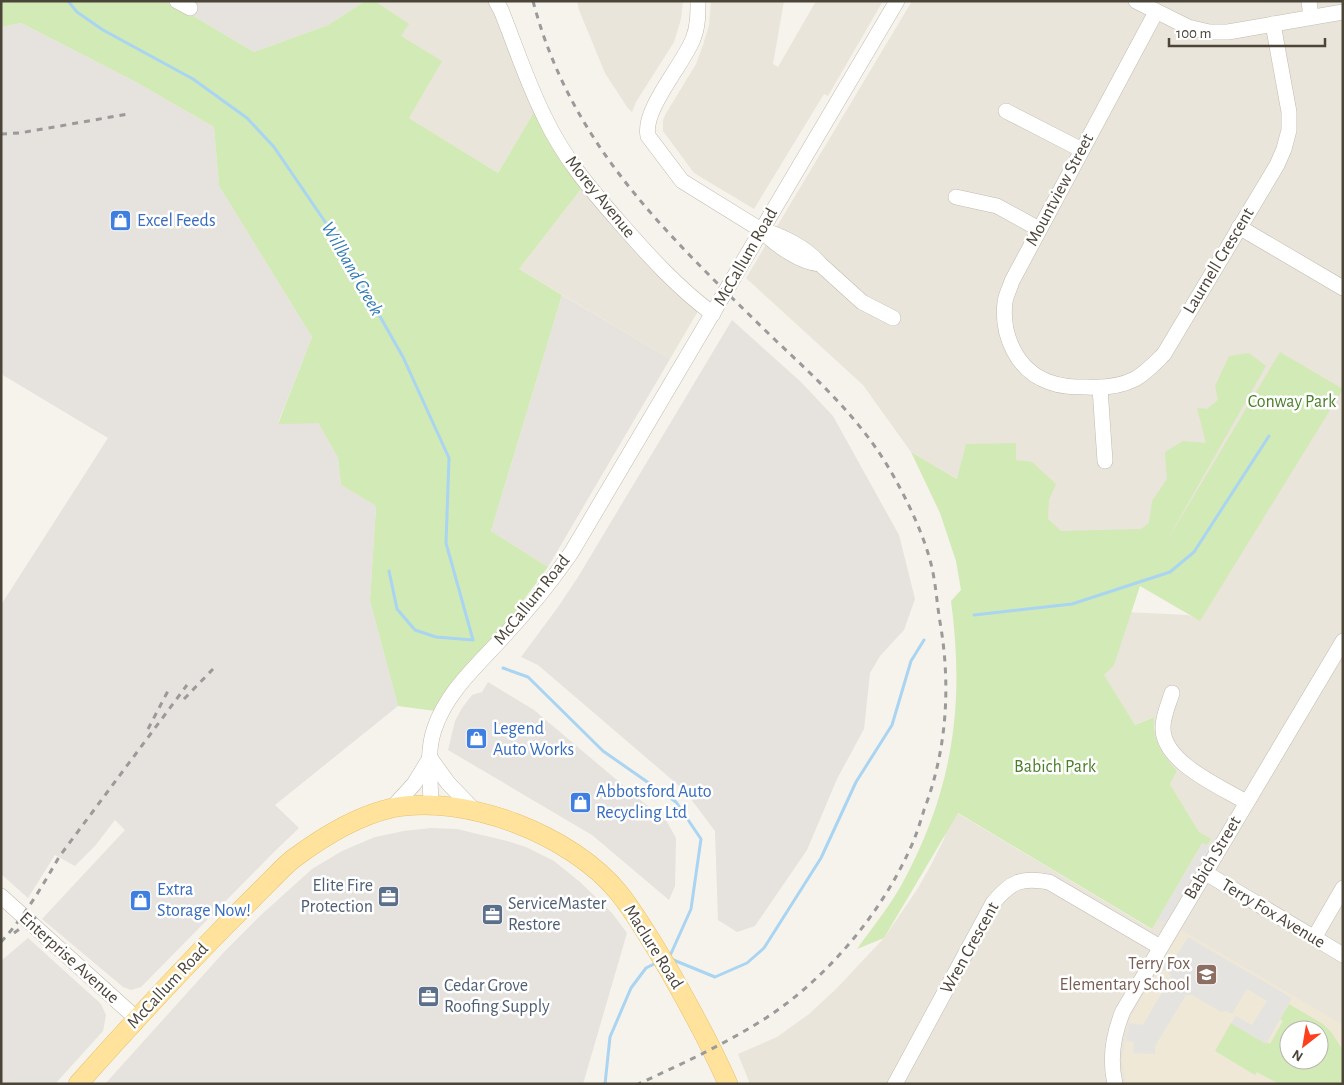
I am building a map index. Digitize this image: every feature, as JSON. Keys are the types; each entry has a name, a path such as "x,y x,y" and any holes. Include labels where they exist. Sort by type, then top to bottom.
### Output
{"main road":[{"name":"McCallum Road","path":"78,1084 209,942 292,860 332,834 363,818 392,808 431,806"},
{"name":"Maclure Road","path":"431,806 474,810 533,830 571,851 589,864 618,892 651,939 713,1049 728,1084"}],"street":[{"name":"Morey Avenue","path":"496,1 543,116 585,183 678,285 713,314"},
{"path":"698,1 697,25 693,40 653,109 647,132 650,140 682,181 761,230 771,240 810,264 820,264 862,302 892,318"},
{"name":"McCallum Road","path":"431,806 430,758 433,732 441,711 453,692 505,635 566,560 897,1"},
{"path":"1136,1 1188,27 1208,32 1228,32 1343,12"},
{"path":"1309,1 1311,17"},
{"name":"Mountview Street","path":"1030,372 1016,356 1008,339 1004,320 1005,300 1012,281 1039,229 1156,12"},
{"name":"Laurnell Crescent","path":"1030,372 1048,382 1068,387 1100,388 1135,379 1151,368 1164,354 1284,149 1289,112 1273,24"},
{"path":"1006,111 1082,150"},
{"path":"956,197 997,206 1039,229"},
{"path":"1239,227 1343,288"},
{"path":"1100,388 1105,461"},
{"name":"Babich Street","path":"1115,1084 1112,1054 1115,1032 1122,1011 1343,641"},
{"path":"1172,693 1162,726 1165,739 1172,753 1183,764 1246,802"},
{"path":"392,808 414,784 430,758 448,783 474,810"},
{"name":"Terry Fox Avenue","path":"1204,872 1343,955"},
{"name":"Wren Crescent","path":"895,1084 993,903 1004,889 1017,881 1033,879 1049,882 1160,947"},
{"path":"1314,938 1343,888"},
{"name":"Enterprise Avenue","path":"1,896 136,1019"}],"shaded area":[{"path":"168,1 365,1 328,25 254,52"},
{"path":"375,1 492,1 537,107 498,173 409,118 401,35 408,24"},
{"path":"577,1 683,1 681,19 674,42 636,102 632,112 605,73"},
{"path":"711,1 784,1 773,64 778,67 816,1 883,1 828,96 824,94 754,209 694,173 663,131 665,115 696,64 709,25"},
{"path":"912,1 1343,1 1343,1084 750,1084 738,1054 777,1037 809,1014 836,989 884,938 918,888 931,865 944,839 952,810 1151,929 1199,832 1170,784 1177,771 1166,759 1157,744 1153,731 1153,717 1135,725 1102,673 1125,612 1188,615 1200,620 911,452 863,385 746,278"},
{"path":"21,23 134,81 214,127 219,186 312,337 278,423 318,423 338,458 341,485 376,506 370,601 398,706 275,805 299,828 141,987 131,990 123,987 42,919 125,830 115,820 95,846 75,866 55,855 28,898 1,874 1,605 108,438 1,374 1,27"},
{"path":"581,189 698,311 670,359 519,269"},
{"path":"562,295 670,359 548,567 491,531"},
{"path":"732,320 801,382 833,416 899,535 915,599 904,630 880,656 870,673 864,729 837,779 807,850 755,926 737,932 718,920 715,831 684,790 538,665 521,657 578,577"},
{"path":"488,682 534,710 666,820 676,838 675,886 669,900 592,835 448,750 455,721 462,708 472,695 482,692"},
{"path":"431,828 457,829 507,841 526,847 554,861 580,882 612,913 627,933 583,1084 105,1084 224,952 261,915 312,869 342,851 375,837"},
{"path":"1203,843 1211,847 1167,922 1157,921"},
{"name":"Terry Fox Elementary School","path":"1181,930 1343,1025 1343,1084 1126,1084 1122,1059 1130,1018"},
{"path":"1188,937 1292,998 1266,1044 1231,1023 1236,1016 1252,1025 1267,1001 1247,989 1232,1014 1227,1011 1221,1012 1192,995 1186,995 1155,1046 1155,1054 1133,1053 1134,1042 1126,1041 1129,1023 1143,1025 1172,975 1160,968 1168,955 1175,958"},
{"path":"28,938 101,1004 106,1015 103,1031 55,1084 1,1084 1,961"}],"green space":[{"path":"1,1 168,1 254,52 328,25 365,1 375,1 409,24 401,36 442,61 409,118 498,173 537,107 581,189 519,269 562,295 491,531 548,567 500,632 435,711 398,706 370,601 376,506 341,485 338,458 318,423 278,424 312,337 219,186 214,127 134,81 21,23 1,27"},
{"name":"Babich Park","path":"1280,352 1343,389 1200,621 1140,586 1114,665 1104,675 1135,725 1154,717 1156,740 1167,759 1177,771 1170,784 1199,832 1211,839 1207,845 1202,843 1152,929 958,813 884,938 857,949 897,893 919,849 933,815 944,781 955,711 955,639 951,601 961,590 956,561 940,513 911,452 957,479 966,444 1016,443 1016,460 1032,462 1056,484 1049,500 1048,519 1061,531 1141,529 1149,523 1152,501 1167,479 1165,452 1183,441 1206,443 1197,408 1207,409 1218,400 1215,386 1229,356 1249,353 1266,366 1162,549"},
{"path":"1289,1004 1316,1020 1280,1019"},
{"path":"1231,1023 1270,1044 1279,1028 1279,1070 1329,1070 1329,1030 1343,1050 1343,1084 1279,1084 1257,1072 1255,1075 1215,1051"}],"waterway":[{"name":"Willband Creek","path":"68,1 77,12 103,30 193,79 247,118 274,147 332,232 403,357 449,458 446,543 473,640 436,637 415,630 397,609 389,571"},
{"path":"974,615 1072,604 1170,572 1194,552 1269,436"},
{"path":"671,959 715,977 747,963 764,948 821,858 856,782 892,725 911,661 924,640"},
{"name":"Willband Creek","path":"503,668 528,677 603,751 676,802 701,839 691,909 669,958"},
{"name":"Willband Creek","path":"605,1084 610,1037 631,988 646,968 656,963"}],"railway":[{"path":"533,1 550,53 572,100 598,144 628,185 660,224 841,405 886,463 910,508 928,554 935,582 943,646 946,693 945,717 938,764 932,787 918,829 898,874 867,921 850,943 810,984 766,1018 719,1045 638,1084"},
{"path":"1,134 20,133 128,114"},
{"path":"184,699 213,669"},
{"path":"1,942 32,901 59,857 187,685"},
{"path":"148,729 169,689"},
{"path":"14,933 36,917"}],"place":[{"name":"Excel Feeds","path":"121,221"},
{"name":"Legend Auto Works","path":"477,739"},
{"name":"Abbotsford Auto Recycling Ltd","path":"580,802"},
{"name":"Elite Fire Protection","path":"389,896"},
{"name":"Extra Storage Now!","path":"141,900"},
{"name":"ServiceMaster Restore","path":"492,914"},
{"name":"Terry Fox Elementary School","path":"1206,974"},
{"name":"Cedar Grove Roofing Supply","path":"428,996"}],"park label":[{"name":"Conway Park","path":"1292,402"}]}
